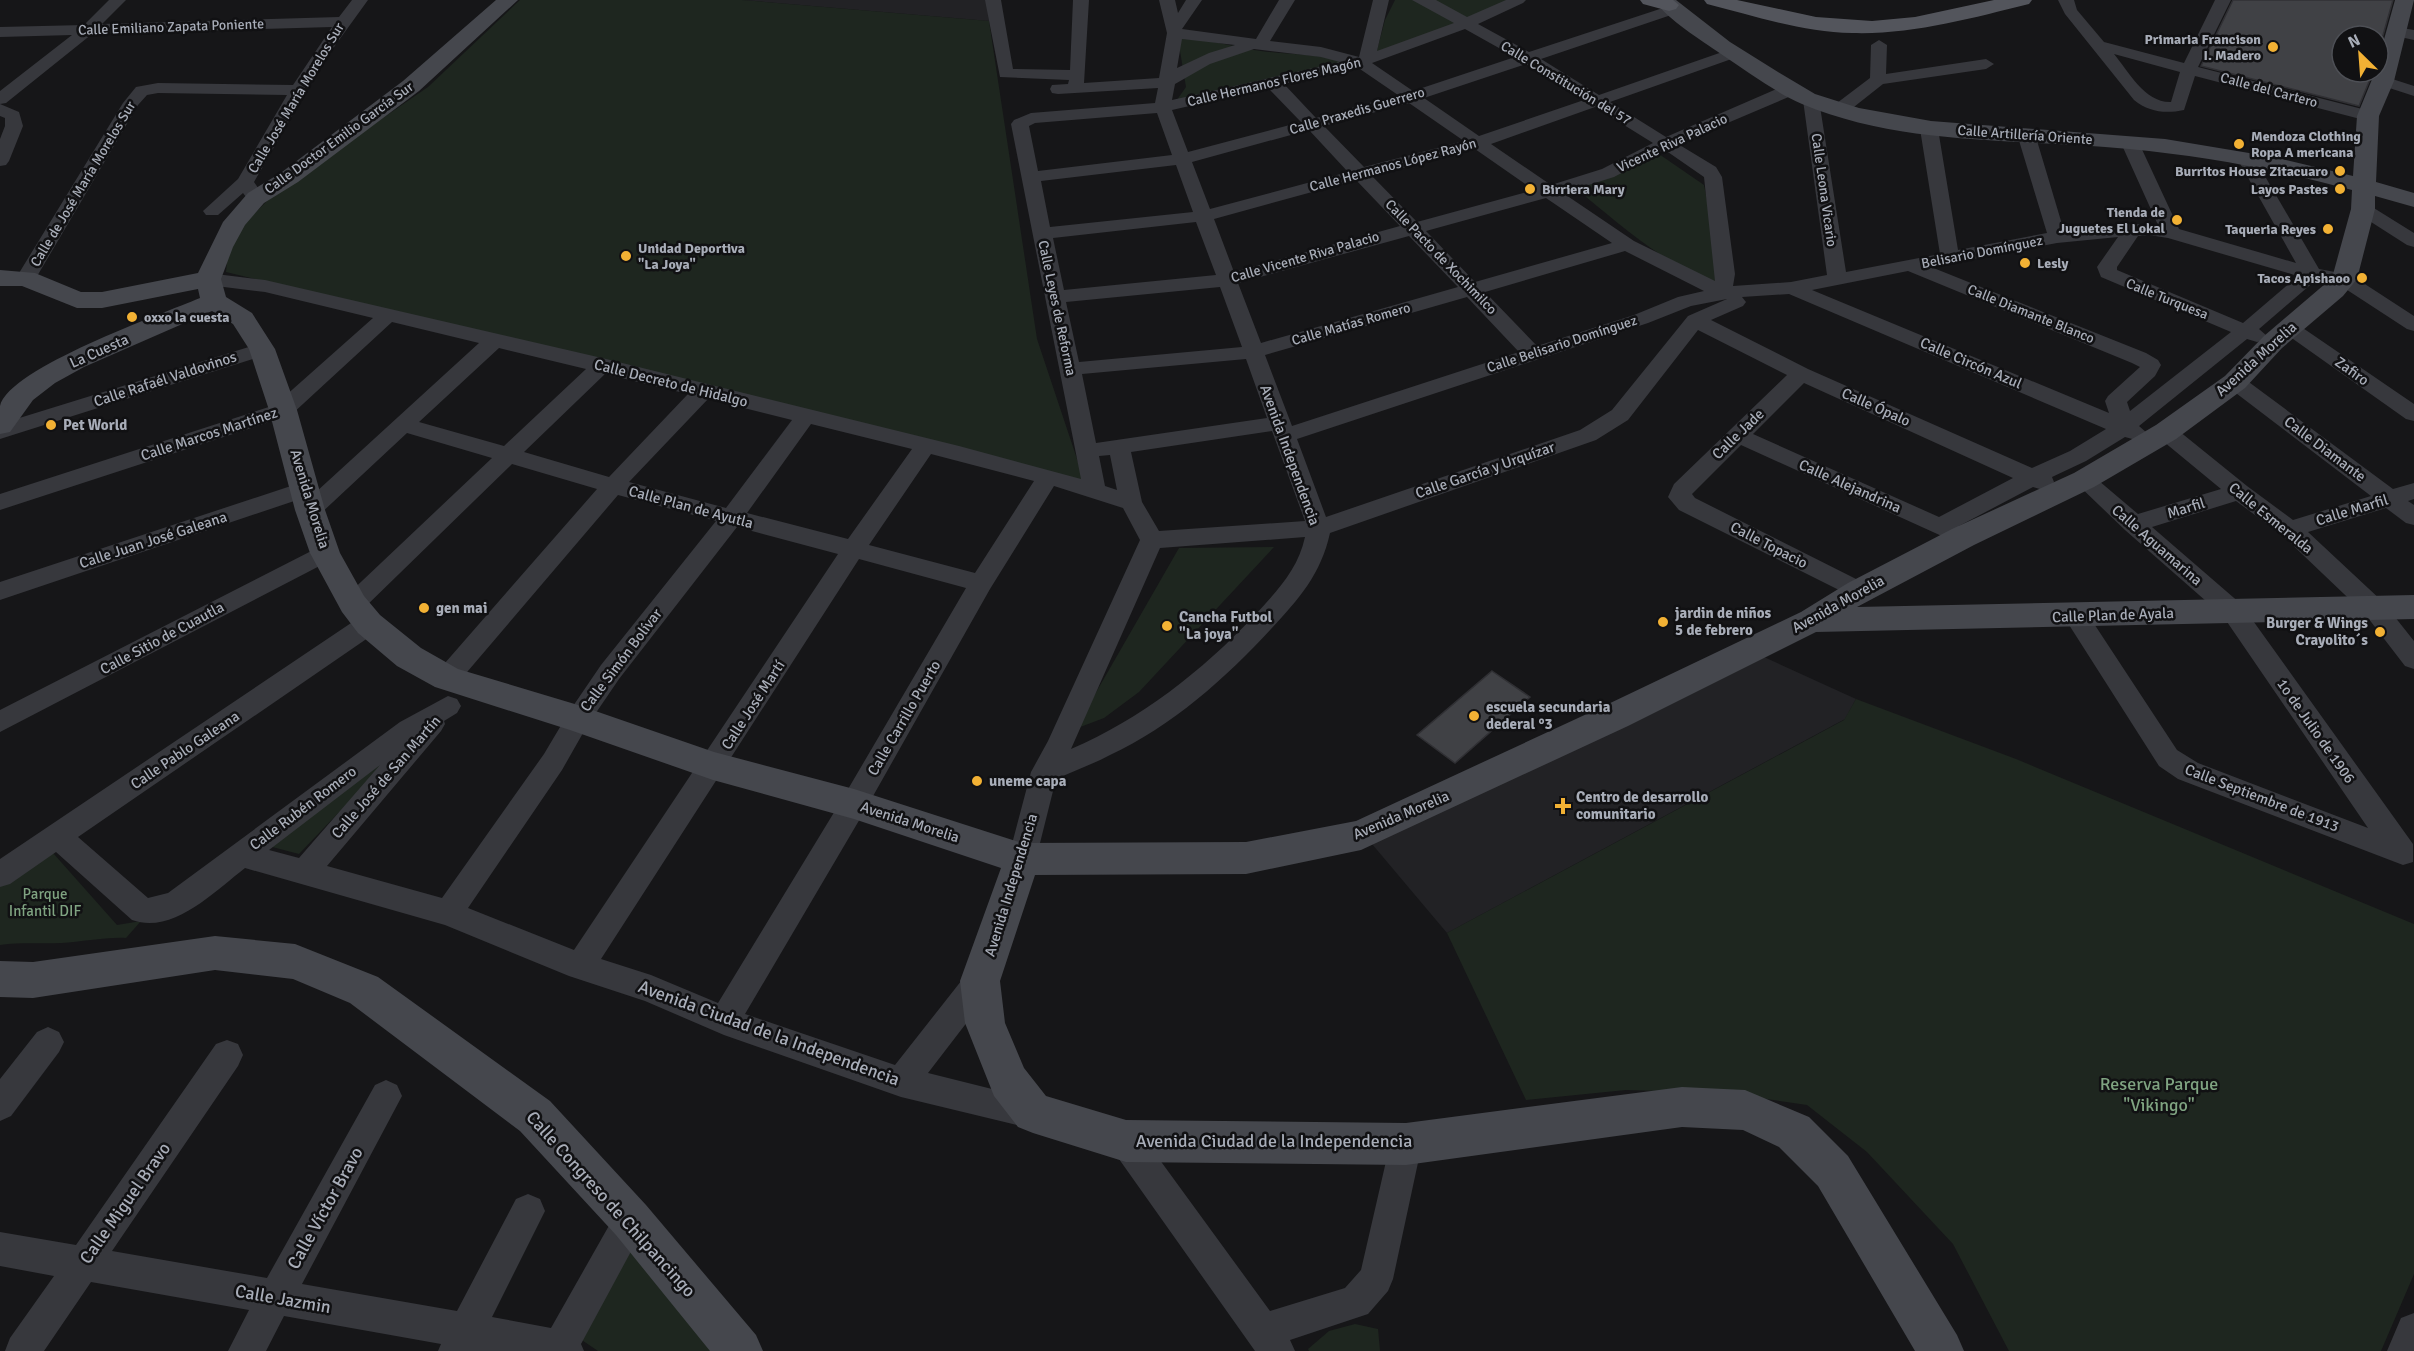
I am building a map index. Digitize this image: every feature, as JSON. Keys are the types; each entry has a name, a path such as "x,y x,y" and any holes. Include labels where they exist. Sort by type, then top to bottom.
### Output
{"main road":[{"path":"1714,0 1798,20 1849,27 1889,26 1924,21 2022,0"},
{"path":"1731,0 1854,20 1902,14 1912,10 1913,6"},
{"path":"1782,10 1805,17 1845,23 1875,23 1905,20 1975,0"}],"street":[{"path":"0,99 89,29 118,0"},
{"name":"Calle José María Morelos Sur","path":"212,211 251,190 299,90 342,22 360,0"},
{"name":"Calle Doctor Emilio García Sur","path":"211,290 221,247 251,190 290,177 411,86 508,0"},
{"path":"993,0 1006,74 1077,82 1165,83 1186,67 1231,50 1259,46"},
{"path":"1077,82 1081,0"},
{"path":"1167,0 1174,32"},
{"path":"1174,32 1194,0"},
{"path":"1259,46 1287,0"},
{"path":"1363,62 1381,0"},
{"name":"Calle Constitución del 57","path":"1420,0 1428,2 1528,58 1710,171 1713,177 1725,274 1723,293"},
{"name":"Calle Hermanos Flores Magón","path":"1020,124 1031,118 1163,107 1363,62 1466,24 1518,0"},
{"path":"2066,0 2070,11 2140,96 2155,106 2168,108 2178,106 2189,69 2223,0"},
{"name":"Avenida Morelia","path":"2390,66 2405,33 2404,0"},
{"name":"Calle Artillería Oriente","path":"1664,3 1734,52 1802,95 1839,110 1892,124 1929,129 2130,142 2246,158 2414,200"},
{"name":"Calle Praxedis Guerrero","path":"1029,177 1183,159 1411,97 1528,58 1664,3"},
{"name":"Calle Emiliano Zapata Poniente","path":"0,32 342,22"},
{"path":"1174,32 1259,46 1320,52 1363,62 1476,143 1627,244 1723,293"},
{"name":"Avenida Independencia","path":"1033,1113 1009,1082 985,1023 980,981 1022,859 1044,772 1103,747 1175,703 1235,652 1290,593 1313,557 1319,528 1163,107 1174,32"},
{"path":"1878,80 1879,45"},
{"name":"Calle del Cartero","path":"2101,46 2368,116"},
{"name":"Calle Hermanos López Rayón","path":"1041,234 1203,216 1476,143 1734,52"},
{"path":"1839,110 1878,80 1986,64"},
{"path":"1021,91 1077,82"},
{"name":"Calle Pacto de Xochimilco","path":"1273,83 1533,354"},
{"path":"2390,83 2414,91"},
{"name":"Avenida Morelia","path":"211,290 243,319 262,349 283,410 325,553 361,614 409,657 455,689 578,719 713,766 854,804 1022,859 1246,858 1360,835 1616,716 1812,620 1952,532 2072,485 2158,436 2235,382 2281,335 2334,291 2344,279 2364,187 2368,116 2382,84"},
{"name":"Calle de José María Morelos Sur","path":"26,278 131,103 142,91 158,88 299,90"},
{"name":"Vicente Riva Palacio","path":"1550,191 1608,173 1666,144 1802,95"},
{"name":"Calle Leona Vicario","path":"1802,95 1837,279"},
{"path":"0,109 13,116 14,126 0,161"},
{"name":"Calle Leyes de Reforma","path":"1020,124 1095,491"},
{"path":"1929,129 1950,258"},
{"path":"2026,135 2057,237"},
{"path":"2130,142 2171,233"},
{"path":"1952,532 2033,477 2078,456 2124,427 2245,331 2312,274 2246,158"},
{"path":"2364,187 2414,191"},
{"path":"2364,187 2414,241"},
{"name":"Calle Vicente Riva Palacio","path":"1054,297 1227,280 1550,191"},
{"name":"Belisario Domínguez","path":"1723,293 1791,288 2057,237 2149,229 2171,233 2312,274 2344,279"},
{"name":"Calle Turquesa","path":"2132,230 2107,267 2108,273 2245,331 2281,335"},
{"name":"Calle Matías Romero","path":"1070,369 1253,352 1627,244"},
{"name":"Calle Diamante Blanco","path":"1910,265 2139,358 2151,365 2148,371 2116,400 2124,427"},
{"path":"0,278 26,278 77,300 102,300 211,290"},
{"path":"2344,279 2414,325"},
{"name":"Calle Decreto de Hidalgo","path":"211,290 265,286 602,365 926,445 1048,477 1131,502"},
{"name":"Calle Circón Azul","path":"1791,288 2124,427 2158,436"},
{"name":"La Cuesta","path":"0,425 23,394 45,377 211,290"},
{"name":"Calle García y Urquízar","path":"1152,540 1319,528 1588,435 1620,415 1695,320 1721,307 1765,291"},
{"name":"Calle Belisario Domínguez","path":"1087,451 1282,429 1533,354 1641,319 1685,301 1723,293"},
{"name":"Calle Marcos Martínez","path":"0,502 283,410 388,315"},
{"name":"Calle Ópalo","path":"1695,320 1801,374 2033,477 2072,485"},
{"name":"Zafiro","path":"2281,335 2414,414"},
{"name":"Calle Juan José Galeana","path":"0,591 308,500 403,424 495,340"},
{"name":"Calle Rafaél Valdovinos","path":"0,432 262,349"},
{"name":"Calle Pablo Galeana","path":"0,875 58,837 361,614 507,455 602,365"},
{"name":"Calle Jade","path":"1679,497 1682,490 1801,374"},
{"name":"Calle Diamante","path":"2235,382 2414,517"},
{"name":"Calle José de San Martín","path":"305,872 455,689 613,486 703,391"},
{"name":"Calle Simón Bolívar","path":"448,913 553,762 578,719 610,672 731,518 806,416"},
{"name":"Calle Plan de Ayutla","path":"403,424 613,486 981,583"},
{"name":"Calle Alejandrina","path":"1737,435 1952,532"},
{"name":"Calle Esmeralda","path":"2158,436 2290,529 2373,608 2414,659"},
{"name":"Calle José Martí","path":"580,966 853,550 926,445"},
{"path":"1044,772 1059,746 1152,540 1131,502 1119,447"},
{"name":"Calle Carrillo Puerto","path":"724,1021 854,804 981,583 1048,477"},
{"name":"Calle Aguamarina","path":"2072,485 2133,524 2232,610"},
{"name":"Calle Marfil","path":"2290,529 2414,491"},
{"name":"Marfil","path":"2133,524 2239,492"},
{"name":"Calle Topacio","path":"1679,497 1687,504 1859,591"},
{"name":"Calle Sitio de Cuautla","path":"0,723 325,553"},
{"name":"Calle Plan de Ayala","path":"1812,620 2076,617 2232,610 2414,607"},
{"name":"1o de Julio de 1906","path":"2232,610 2407,854"},
{"name":"Calle Septiembre de 1913","path":"2076,617 2168,758 2188,771 2407,854"},
{"name":"Calle Rubén Romero","path":"58,837 142,911 159,910 178,902 409,729 455,689"},
{"name":"Avenida Ciudad de la Independencia","path":"240,854 448,913 580,966 651,989 724,1021 901,1082 1033,1113 1126,1141 1406,1144 1682,1107 1744,1110 1794,1132 1833,1172 1941,1351"},
{"name":"Calle Congreso de Chilpancingo","path":"0,979 33,981 215,953 295,962 364,990 535,1116 631,1220 740,1351"},
{"path":"901,1082 980,981"},
{"path":"0,1105 48,1042"},
{"name":"Calle Miguel Bravo","path":"22,1351 227,1055"},
{"name":"Calle Víctor Bravo","path":"246,1351 386,1096"},
{"path":"1126,1141 1270,1341 1356,1302 1376,1279 1406,1144"},
{"path":"461,1341 528,1211"},
{"path":"563,1349 631,1220"},
{"name":"Calle Jazmin","path":"0,1249 275,1298 461,1341 563,1349"},
{"path":"2405,1351 2414,1331"}],"shaded area":[{"path":"742,0 988,0 989,21"},
{"name":"Centro de desarrollo comunitario","path":"1753,652 1856,699 1845,719 1447,933 1372,844"}],"green space":[{"name":"Unidad Deportiva \"La Joya\"","path":"520,0 742,0 989,21 1037,339 1085,483 226,272 229,239 277,191 428,87"},
{"path":"1395,0 1526,0 1376,54 1385,20"},
{"path":"1178,39 1220,43 1261,51 1319,56 1354,63 1174,104 1186,87"},
{"path":"1656,152 1704,185 1719,263 1720,287 1680,267 1662,255 1625,229 1574,187"},
{"name":"Cancha Futbol \"La joya\"","path":"1274,547 1139,692 1104,718 1075,729 1179,548"},
{"name":"Reserva Parque \"Vikingo\"","path":"1856,699 2016,759 2414,924 2414,1274 2381,1351 2009,1351 1953,1244 1867,1152 1807,1105 1727,1093 1626,1090 1526,1100 1447,933 1844,720"},
{"path":"428,719 299,854 261,844"},
{"name":"Parque Infantil DIF","path":"53,853 117,925 141,921 126,938 0,945 0,886"},
{"path":"628,1246 713,1351 598,1351 573,1334"},
{"path":"1355,1324 1378,1329 1380,1351 1309,1351 1308,1349 1329,1331"}],"building":[{"name":"Primaria Francison I. Madero","path":"2233,0 2393,0 2386,24 2330,24 2330,84 2368,84 2359,106 2201,66"},
{"name":"escuela secundaria dederal °3","path":"1492,671 1530,697 1455,763 1417,735"}],"place":[{"name":"Primaria Francison I. Madero","path":"2273,47"},
{"name":"Mendoza Clothing Ropa A mericana","path":"2239,144"},
{"name":"Burritos House Zitacuaro","path":"2340,171"},
{"name":"Birriera Mary","path":"1530,189"},
{"name":"Layos Pastes","path":"2340,189"},
{"name":"Tienda de Juguetes El Lokal","path":"2177,220"},
{"name":"Taqueria Reyes","path":"2328,229"},
{"name":"Unidad Deportiva \"La Joya\"","path":"626,256"},
{"name":"Lesly","path":"2025,263"},
{"name":"Tacos Apishaoo","path":"2362,278"},
{"name":"oxxo la cuesta","path":"132,317"},
{"name":"Pet World","path":"51,425"},
{"name":"gen mai","path":"424,608"},
{"name":"jardin de niños 5 de febrero","path":"1663,622"},
{"name":"Cancha Futbol \"La joya\"","path":"1167,626"},
{"name":"Burger & Wings Crayolito´s","path":"2380,632"},
{"name":"escuela secundaria dederal °3","path":"1474,716"},
{"name":"uneme capa","path":"977,781"},
{"name":"Centro de desarrollo comunitario","path":"1563,806"}]}
